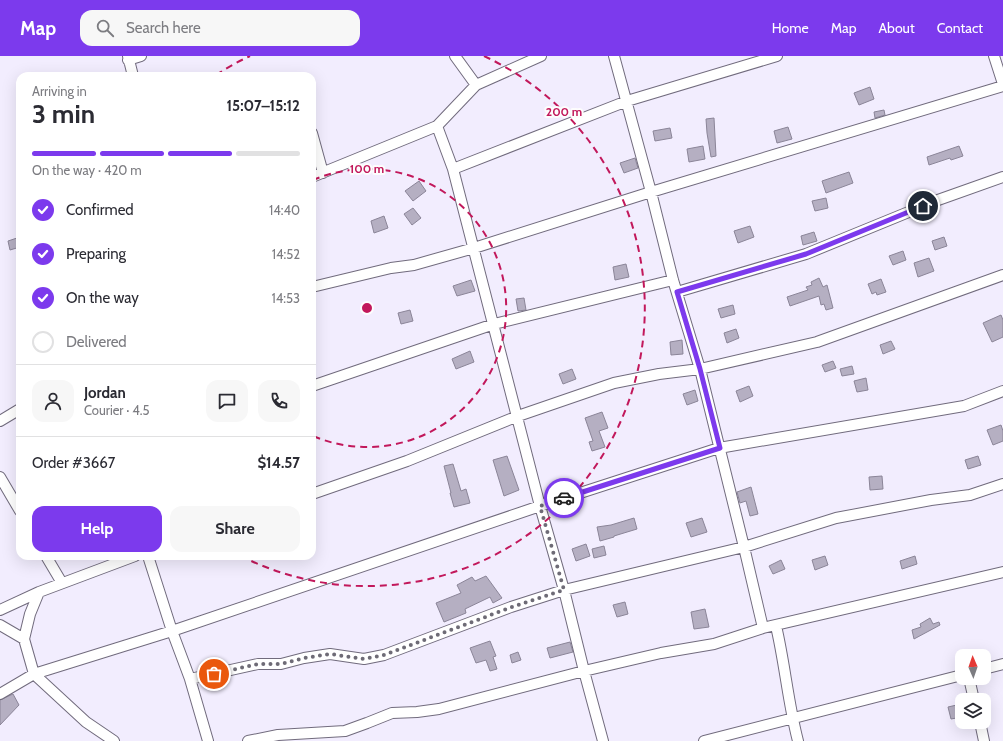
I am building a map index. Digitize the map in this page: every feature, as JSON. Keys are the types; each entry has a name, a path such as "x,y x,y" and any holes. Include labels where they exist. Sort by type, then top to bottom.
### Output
{"street":[{"path":"132,72 128,58 141,56"},
{"path":"455,56 476,84"},
{"path":"316,176 437,126 476,84 541,56"},
{"path":"614,56 673,280 700,369 763,628"},
{"path":"453,169 627,102 777,56"},
{"path":"316,286 391,268 414,265 474,248 651,192 1003,85 994,56"},
{"path":"437,126 453,169 540,506 564,590 603,741"},
{"path":"316,148 323,173"},
{"path":"677,292 806,254 938,200 1003,177"},
{"path":"316,493 407,461 518,416 614,383 658,374 700,369 817,342 1003,275"},
{"path":"316,385 494,324 673,280"},
{"path":"0,694 34,674 172,631 540,506 720,448 964,406 1003,391"},
{"path":"0,421 16,411"},
{"path":"0,477 16,504"},
{"path":"190,679 258,664 281,664 304,658 330,654 364,659 384,655 512,607 564,590 744,547 836,518 932,500 970,495 1003,484"},
{"path":"48,560 62,583"},
{"path":"0,610 39,592 124,560"},
{"path":"149,560 172,631 190,679 208,741"},
{"path":"248,741 278,735 323,737 345,731 392,713 417,712 439,708 661,653 714,644 763,628 1003,572"},
{"path":"39,592 30,614 24,639 34,674 86,722 114,741"},
{"path":"0,625 24,639"},
{"path":"776,626 783,656 792,718 798,741"},
{"path":"991,667 1003,664"},
{"path":"704,741 955,677"},
{"path":"981,729 984,741"}],"building":[{"path":"870,87 874,99 859,105 854,93"},
{"path":"884,110 885,115 875,118 874,112"},
{"path":"714,118 716,156 711,157 706,119"},
{"path":"788,127 792,139 777,143 774,131"},
{"path":"670,128 672,138 655,141 653,131"},
{"path":"703,146 705,159 689,162 687,149"},
{"path":"959,146 963,156 951,160 950,158 929,165 927,157"},
{"path":"635,158 638,168 624,173 620,163"},
{"path":"849,172 853,183 826,193 822,181"},
{"path":"419,181 426,191 413,201 405,191"},
{"path":"826,198 828,208 815,211 812,201"},
{"path":"413,208 421,218 412,225 404,214"},
{"path":"384,216 388,228 374,233 371,221"},
{"path":"750,226 754,237 738,243 734,231"},
{"path":"814,232 817,241 803,245 801,236"},
{"path":"944,237 947,246 935,250 932,241"},
{"path":"16,238 16,248 10,250 8,241"},
{"path":"903,251 906,260 893,265 889,256"},
{"path":"929,258 934,271 918,277 914,263"},
{"path":"626,264 629,277 615,280 613,267"},
{"path":"819,278 823,287 827,285 833,308 826,310 824,304 821,305 819,296 790,306 787,297 808,290 806,287 812,285 811,282"},
{"path":"881,279 886,292 877,295 876,292 872,294 868,284"},
{"path":"471,280 475,291 457,296 453,286"},
{"path":"524,298 526,310 518,311 516,299"},
{"path":"733,305 735,314 721,318 718,309"},
{"path":"410,310 413,321 401,324 398,313"},
{"path":"1001,315 1003,320 1003,337 992,342 983,323"},
{"path":"736,329 739,338 727,343 724,333"},
{"path":"682,340 683,354 671,355 670,342"},
{"path":"891,341 895,349 883,354 880,345"},
{"path":"470,351 474,362 456,369 452,359"},
{"path":"833,361 836,368 825,372 822,365"},
{"path":"852,366 854,374 842,376 840,369"},
{"path":"572,369 576,379 563,384 559,374"},
{"path":"866,378 868,390 857,392 854,381"},
{"path":"749,386 753,396 740,402 736,391"},
{"path":"695,390 698,401 687,405 683,394"},
{"path":"602,412 608,428 599,431 605,447 592,451 589,442 593,441 585,418"},
{"path":"1001,425 1003,431 1003,441 993,445 987,430"},
{"path":"507,456 519,490 504,496 493,460"},
{"path":"978,456 981,465 968,469 965,460"},
{"path":"453,464 461,491 466,489 470,503 454,507 444,466"},
{"path":"882,476 883,489 870,490 869,477"},
{"path":"751,487 758,514 750,516 746,501 740,503 737,492"},
{"path":"634,518 637,529 600,541 597,527 611,525"},
{"path":"702,518 707,532 691,537 686,523"},
{"path":"586,544 590,556 576,561 572,549"},
{"path":"604,546 606,555 594,558 592,549"},
{"path":"825,556 828,565 815,570 812,560"},
{"path":"915,556 917,564 902,569 900,561"},
{"path":"781,560 785,569 773,574 769,566"},
{"path":"486,576 502,598 493,603 490,597 465,609 466,613 444,622 436,603 461,593 457,585 472,577 475,581"},
{"path":"625,602 628,614 617,617 613,605"},
{"path":"705,609 709,627 694,629 691,612"},
{"path":"930,618 933,624 939,622 940,625 914,639 912,630 921,627 920,624"},
{"path":"490,641 496,656 493,657 497,669 490,671 486,660 476,663 470,648"},
{"path":"570,642 573,652 550,658 547,648"},
{"path":"518,652 521,660 512,663 510,655"},
{"path":"13,694 19,705 0,725 0,700"},
{"path":"955,705 955,718 951,719 948,707"}],"way so far":[{"path":"214,674 258,664 281,664 304,658 330,654 364,659 384,655 512,607 564,590 540,506 564,498"}],"route":[{"path":"564,498 720,448 700,369 677,292 806,254 923,206"}]}
